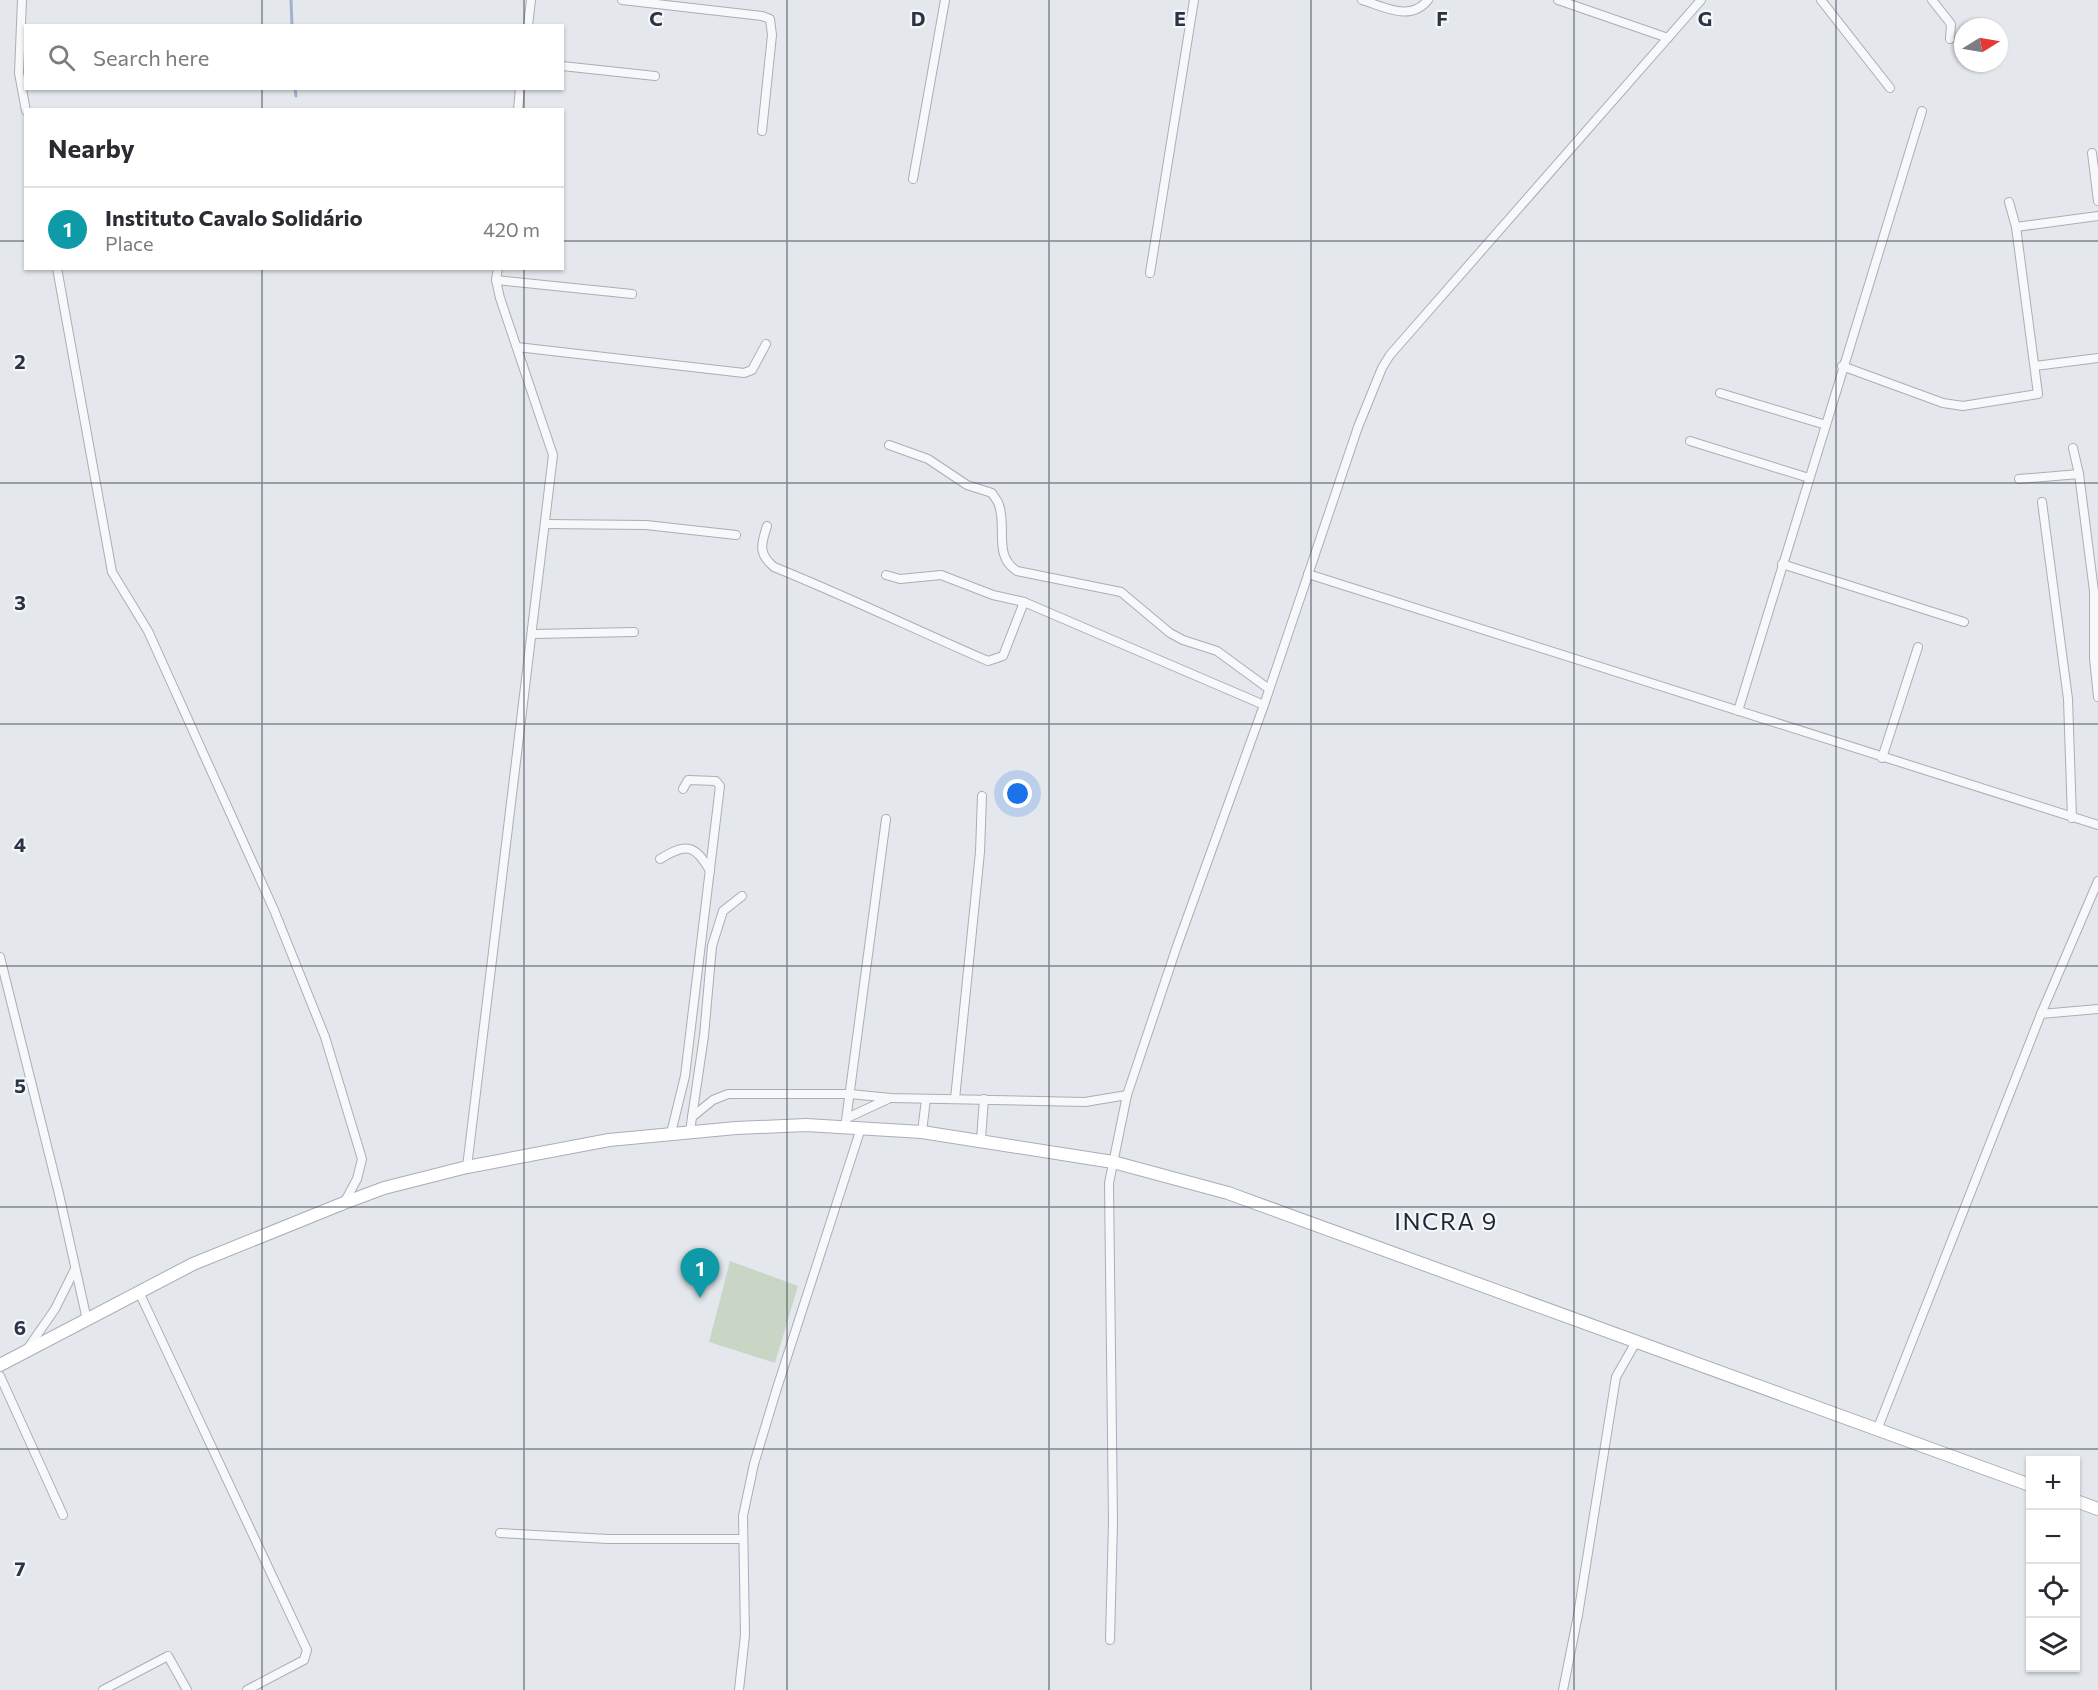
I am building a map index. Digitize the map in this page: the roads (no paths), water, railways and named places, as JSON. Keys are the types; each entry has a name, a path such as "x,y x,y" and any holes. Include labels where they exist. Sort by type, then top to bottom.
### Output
{"main road":[{"path":"0,1365 193,1264 384,1188 467,1167 609,1140 671,1133 846,1123 861,1128 981,1139 1113,1162 1228,1193 2026,1483"},
{"path":"2080,1502 2098,1509"}],"street":[{"path":"22,0 20,73 26,108"},
{"path":"528,24 531,0"},
{"path":"622,0 762,16 770,19 772,35 762,131"},
{"path":"913,178 945,0"},
{"path":"1150,273 1194,0"},
{"path":"1362,0 1408,12 1419,10 1428,0"},
{"path":"1558,0 1668,38"},
{"path":"1110,1640 1113,1522 1109,1183 1113,1162 1127,1095 1179,938 1264,705 1358,427 1390,355 1701,0"},
{"path":"1821,0 1890,88"},
{"path":"1932,0 1951,24 1950,39"},
{"path":"564,66 655,76"},
{"path":"518,108 520,90"},
{"path":"1738,711 1922,111"},
{"path":"2092,153 2098,201"},
{"path":"1842,366 1943,403 1963,406 2034,396 2039,390 2016,227 2009,202"},
{"path":"2016,227 2098,216"},
{"path":"57,270 112,572 148,631 274,910 325,1037 362,1159 357,1179 344,1203"},
{"path":"467,1167 553,455 496,280 498,270"},
{"path":"496,280 632,294"},
{"path":"517,347 744,373 752,370 766,344"},
{"path":"2035,366 2098,357"},
{"path":"1720,393 1826,425"},
{"path":"1690,441 1809,478"},
{"path":"890,445 928,459 967,485 992,493 999,506 1003,551 1008,566 1017,571 1121,592 1170,633 1183,640 1217,651 1269,689"},
{"path":"2073,448 2079,474 2094,591 2094,658 2098,697"},
{"path":"2019,479 2068,477 2079,474"},
{"path":"2042,502 2068,699 2072,818"},
{"path":"546,524 646,525 736,536"},
{"path":"766,526 760,546 765,559 774,567 841,594 888,618 988,661 1003,656 1024,602"},
{"path":"1782,564 1964,622"},
{"path":"1308,574 2098,825"},
{"path":"886,575 900,579 941,575 993,595 1024,602 1264,705"},
{"path":"533,633 634,632"},
{"path":"1882,758 1918,647"},
{"path":"671,1133 685,1077 720,786 714,781 688,780 683,789"},
{"path":"955,1099 980,852 982,796"},
{"path":"846,1123 886,819"},
{"path":"660,859 674,850 688,847 701,854 710,872"},
{"path":"1877,1430 2041,1014 2098,882"},
{"path":"690,1132 704,1036 712,946 723,911 742,896"},
{"path":"0,957 87,1320"},
{"path":"2041,1014 2098,1009"},
{"path":"692,1117 713,1100 728,1094 850,1094 891,1098 1085,1102 1127,1095"},
{"path":"846,1123 891,1098"},
{"path":"922,1132 926,1099"},
{"path":"981,1139 984,1099"},
{"path":"739,1690 745,1635 741,1539 743,1516 754,1464 861,1128"},
{"path":"26,1351 55,1309 75,1269"},
{"path":"139,1292 307,1650 304,1660 247,1690"},
{"path":"1563,1690 1578,1615 1616,1377 1636,1340"},
{"path":"0,1376 63,1515"},
{"path":"500,1533 609,1539 741,1539"},
{"path":"103,1690 168,1656 187,1690"}],"waterway":[{"path":"291,0 292,24"},
{"path":"295,90 296,96"}],"place":[{"name":"Instituto Cavalo Solidário","path":"700,1298"}],"district":[{"name":"INCRA 9","path":"1446,1220"}]}
